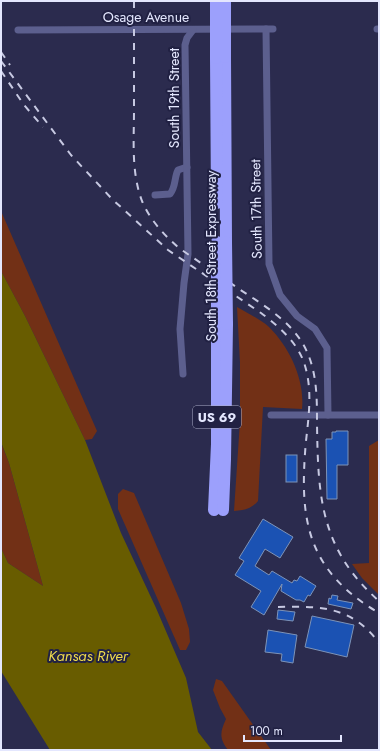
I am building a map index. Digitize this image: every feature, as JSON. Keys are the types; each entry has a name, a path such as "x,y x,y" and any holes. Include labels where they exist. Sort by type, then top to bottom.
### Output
{"highway":[{"name":"South 18th Street Expressway","path":"216,1 221,58"},
{"name":"South 18th Street Expressway","path":"218,510 225,459 222,324 221,58 225,1"}],"street":[{"name":"Osage Avenue","path":"18,30 270,29"},
{"name":"South 17th Street","path":"270,29 269,264 280,295 297,316 315,329 327,348 328,415"},
{"name":"South 19th Street","path":"182,374 180,330 187,264 185,45 187,38 193,30"},
{"path":"155,195 170,194 174,189 178,170 187,167"},
{"path":"271,415 379,415"}],"shaded area":[{"path":"1,211 97,431 92,439 85,440 25,316 1,271"},
{"path":"237,307 258,319 277,335 289,355 298,376 301,387 302,409 263,407 258,501 248,509 234,511 240,421 240,363"},
{"path":"379,440 379,595 362,578 352,564 369,563 369,446"},
{"path":"1,443 9,463 43,586 8,563 1,548"},
{"path":"123,489 134,493 181,603 189,629 190,642 186,650 180,650 118,509 118,494"},
{"path":"216,679 222,681 271,750 228,750 221,735 226,719 213,690"}],"water":[{"name":"Kansas River","path":"1,271 25,316 85,440 121,533 156,608 186,678 198,732 212,750 50,750 1,671 1,548 8,563 43,586 9,463 1,442"}],"building":[{"path":"348,431 348,465 337,465 337,499 327,499 326,439 332,439 332,432"},
{"path":"286,455 297,455 297,482 286,482"},
{"path":"263,519 293,537 280,558 265,549 255,566 269,575 272,571 292,583 294,580 297,581 300,576 316,586 304,602 296,600 281,591 282,584 264,615 251,607 261,591 235,575 244,561 239,558"},
{"path":"332,595 338,596 337,600 353,603 351,609 328,604 329,598 331,599"},
{"path":"278,610 295,612 293,621 277,619"},
{"path":"312,616 354,625 347,657 305,647"},
{"path":"268,630 297,635 293,663 281,661 282,654 265,652"}],"railway":[{"path":"134,1 134,156 136,179 142,201 149,215 158,227 179,248 274,313 290,327 303,344 308,353 314,372 317,403 319,474 326,520 334,541 345,562 359,581 379,601"},
{"path":"1,52 10,65"},
{"path":"1,61 71,155 112,199 168,250 261,313 279,328 300,353 306,370 309,390 309,410 304,469 304,495 312,540 322,560 336,579 355,596 379,613"},
{"path":"1,71 24,105 43,127"},
{"path":"278,607 321,608 346,615 369,631 379,643"}]}
